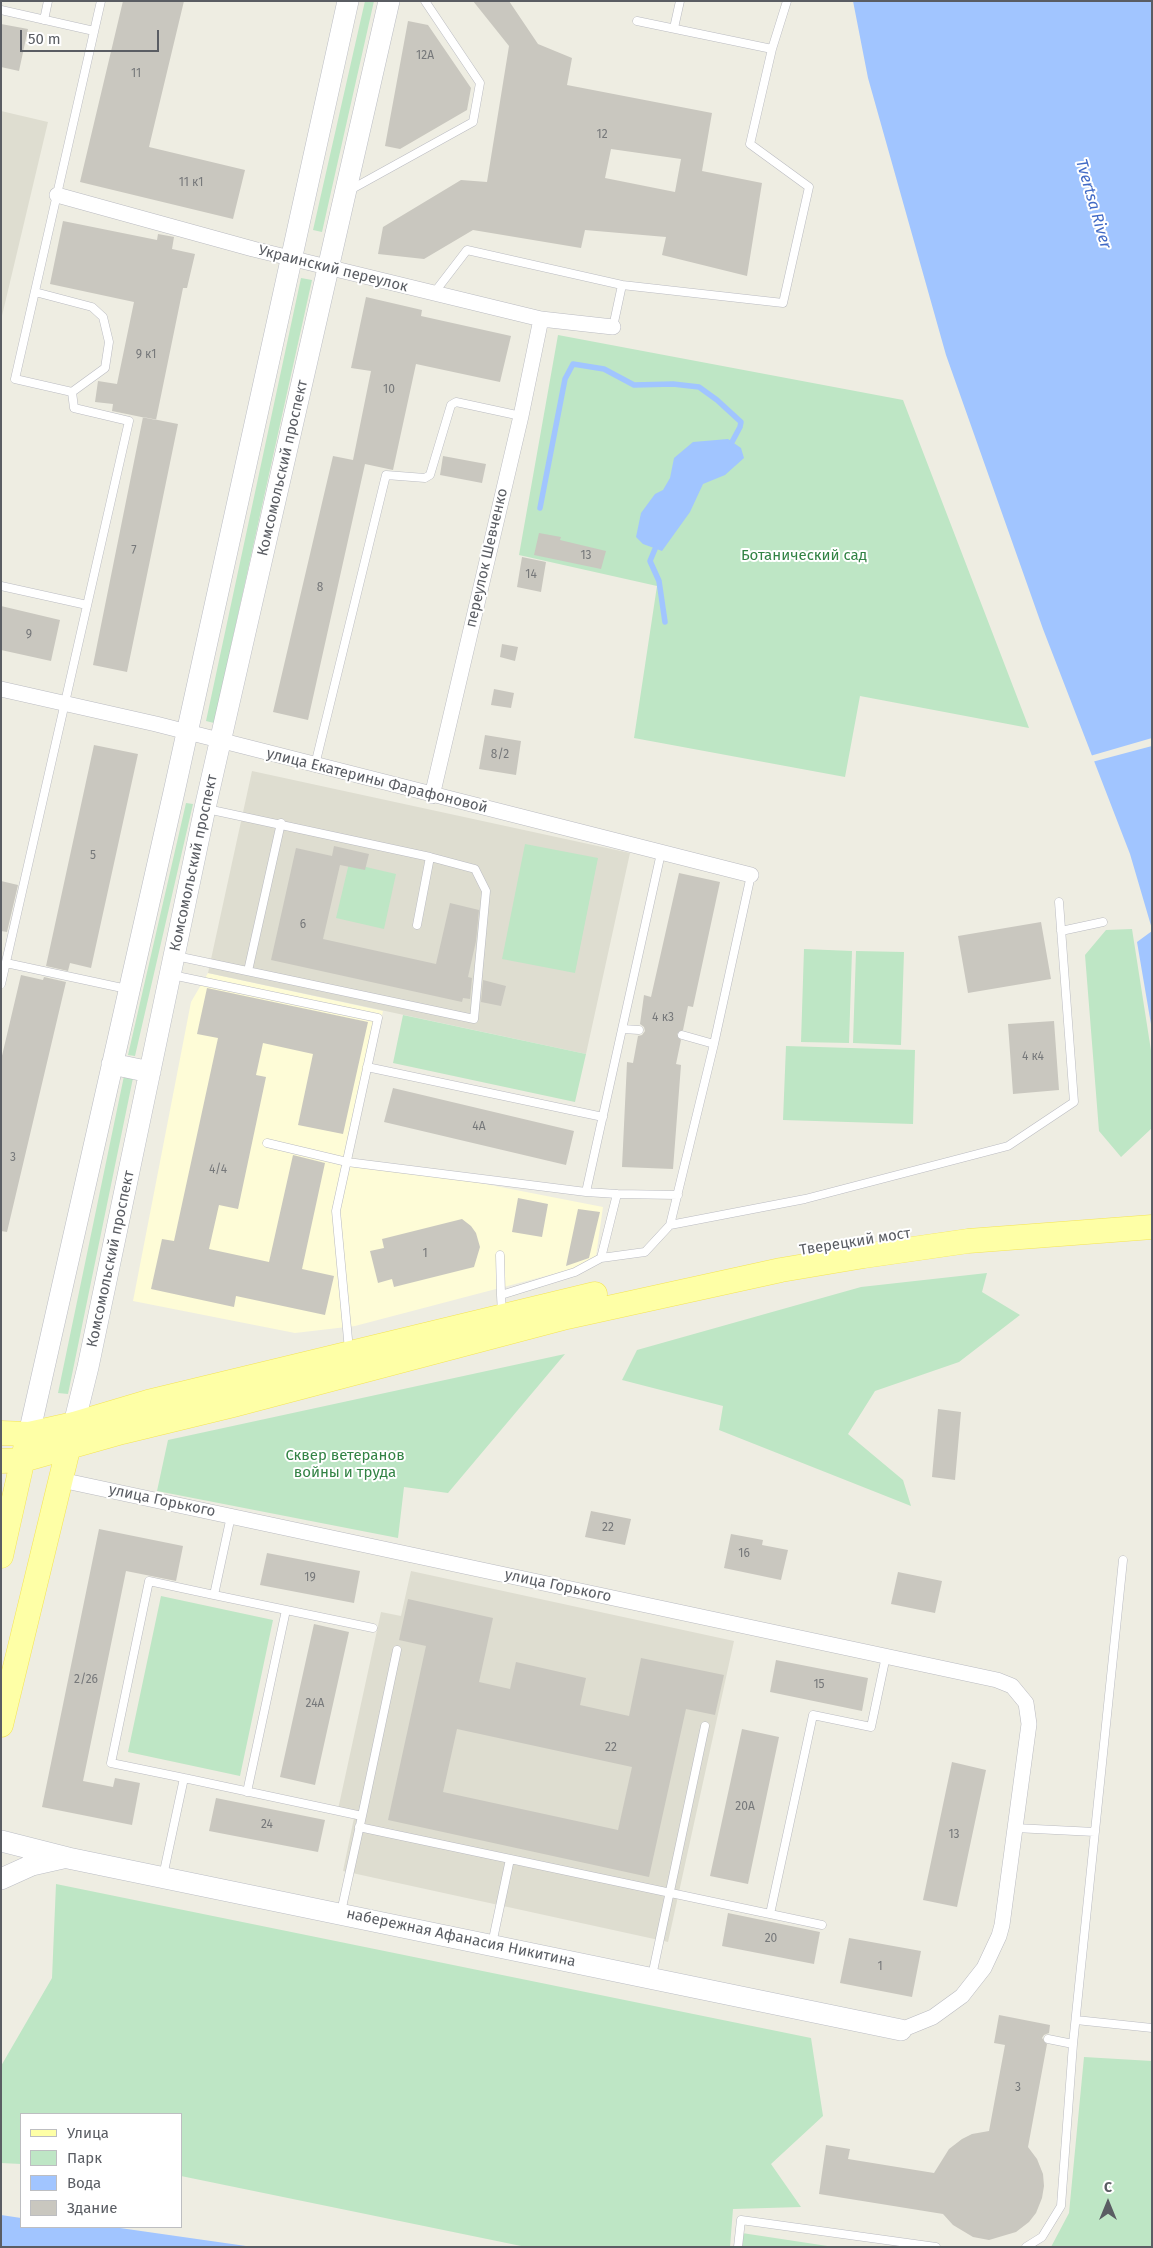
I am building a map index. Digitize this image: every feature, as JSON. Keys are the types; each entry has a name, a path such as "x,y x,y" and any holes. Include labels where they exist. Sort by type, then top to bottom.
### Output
{"main road":[{"name":"Тверецкий мост","path":"565,1309 784,1254 879,1237 1014,1221 1152,1212"},
{"name":"Тверецкий мост","path":"565,1309 864,1256 996,1238 1152,1227"},
{"path":"12,1460 148,1402 350,1354 502,1306 565,1309"},
{"path":"1,1433 72,1435 565,1309"},
{"path":"1,1556 12,1460 29,1434"},
{"name":"Комсомольский проспект","path":"1,1725 72,1435"}],"street":[{"path":"29,1434 187,732 348,1"},
{"name":"Комсомольский проспект","path":"72,1435 88,1368 205,808 389,1"},
{"name":"Украинский переулок","path":"57,195 329,268 541,319 613,327"},
{"name":"переулок Шевченко","path":"432,796 521,416 541,319"},
{"name":"улица Екатерины Фарафоновой","path":"1,690 65,703 221,740 432,796 751,875"},
{"path":"112,1064 150,1072"},
{"name":"улица Горького","path":"61,1480 886,1656 1007,1684 1023,1698 1029,1713 1029,1724 1002,1925 987,1963 970,1987 953,2003 928,2019 901,2030"},
{"path":"1,1830 11,1843"},
{"name":"набережная Афанасия Никитина","path":"11,1843 68,1858 163,1876 901,2030"},
{"path":"1,1879 32,1865 68,1858"}],"lane":[{"path":"44,20 48,1"},
{"path":"35,292 92,307 102,317 110,342 104,368 72,392 15,379 101,1"},
{"path":"346,192 473,122 480,83 425,1"},
{"path":"674,28 680,1"},
{"path":"434,293 467,250 622,285 783,303 809,186 750,144 772,49 787,1"},
{"path":"1,10 94,31"},
{"path":"637,21 772,49"},
{"path":"613,327 622,285"},
{"path":"1,984 129,421 74,408 72,392"},
{"path":"315,765 386,475 425,478 430,475 451,405 456,402 521,416"},
{"path":"1,586 87,605"},
{"path":"173,965 248,971 474,1019 486,891 475,869 281,823 205,808"},
{"path":"248,971 281,823"},
{"path":"586,1192 661,853"},
{"path":"417,925 430,857"},
{"path":"500,1255 502,1306 602,1258 645,1252 670,1225 714,1044 751,875"},
{"path":"670,1225 805,1199 1008,1146 1074,1102 1059,902"},
{"path":"1061,931 1102,922"},
{"path":"6,963 129,990"},
{"path":"173,965 378,1018 336,1211 350,1354"},
{"path":"623,1029 639,1030"},
{"path":"682,1036 714,1044"},
{"path":"367,1067 603,1117"},
{"path":"267,1143 347,1162 586,1192 678,1195"},
{"path":"602,1258 617,1194"},
{"path":"214,1595 231,1516"},
{"path":"1026,2247 1042,2237 1062,2206 1076,2020 1122,1560"},
{"path":"362,1816 111,1763 149,1581 374,1628"},
{"path":"247,1792 286,1610"},
{"path":"341,1913 397,1650"},
{"path":"770,1914 812,1715 871,1727 886,1656"},
{"path":"652,1978 705,1726"},
{"path":"163,1876 184,1778"},
{"path":"359,1827 822,1925"},
{"path":"1015,1828 1095,1832"},
{"path":"492,1944 510,1859"},
{"path":"1076,2020 1152,2028"},
{"path":"1048,2039 1074,2044"},
{"path":"738,2247 741,2220 936,2247"}],"shaded area":[{"path":"1,111 48,122 1,320"},
{"path":"252,771 630,853 586,1054 208,973"},
{"path":"208,973 383,1011 352,1158 603,1207 595,1263 355,1326 295,1333 133,1301 191,1002"},
{"path":"411,1571 734,1641 668,1942 343,1871 354,1818 337,1814 381,1612 401,1616"}],"green space":[{"path":"365,1 374,1 322,232 313,230"},
{"path":"301,278 312,280 214,723 206,721"},
{"name":"Ботанический сад","path":"558,335 903,400 1029,728 860,696 845,777 634,738 657,586 519,555"},
{"path":"186,803 193,804 135,1056 128,1055"},
{"path":"525,844 598,858 575,973 502,959"},
{"path":"349,863 396,874 384,929 336,918"},
{"path":"1132,929 1152,1057 1152,1128 1121,1157 1099,1131 1085,955 1106,930"},
{"path":"804,949 852,951 849,1043 801,1042"},
{"path":"856,951 904,952 901,1045 853,1043"},
{"path":"403,1015 586,1054 575,1102 393,1063"},
{"path":"786,1046 915,1050 913,1124 783,1120"},
{"path":"124,1076 133,1078 68,1394 58,1393"},
{"path":"987,1273 982,1292 1020,1315 959,1362 875,1391 848,1434 903,1480 911,1506 719,1430 723,1406 622,1380 637,1350 861,1287"},
{"name":"Сквер ветеранов войны и труда","path":"565,1354 448,1493 404,1487 398,1538 157,1491 168,1440"},
{"path":"161,1596 273,1620 240,1776 128,1752"},
{"path":"56,1884 811,2038 823,2116 771,2164 801,2207 733,2209 730,2247 526,2247 182,2176 182,2113 20,2113 20,2164 1,2163 1,2066 52,1978"},
{"path":"1084,2057 1152,2061 1152,2247 1051,2247 1069,2213"},
{"path":"742,2233 834,2247 741,2247"}],"water":[{"name":"Tvertsa River","path":"853,1 1152,1 1152,929 1130,854 1043,629 946,355 868,78"},
{"path":"728,439 741,448 744,458 725,475 703,484 690,512 662,551 643,544 636,537 641,513 655,494 663,490 670,478 674,458 693,442"},
{"path":"1152,931 1152,1030 1137,942"},
{"path":"1,2215 20,2218 20,2228 120,2228 253,2247 1,2247"}],"pier":[{"path":"1152,738 1152,746 1092,762 1090,756"}],"building":[{"path":"123,1 184,1 149,147 245,170 233,219 80,182"},
{"path":"473,1 509,1 538,44 572,58 567,85 712,113 702,171 762,183 747,276 662,255 666,237 585,230 581,248 473,230 424,259 378,254 383,227 461,180 487,182 509,46","holes":["611,149 681,159 675,192 605,178"]},
{"path":"408,21 428,25 471,88 467,110 400,149 385,146"},
{"path":"1,24 28,29 19,71 1,67"},
{"path":"63,221 157,240 158,234 174,237 172,249 195,254 187,288 183,288 156,420 112,411 113,404 95,402 98,381 117,384 134,302 50,284"},
{"path":"366,297 422,310 421,316 511,336 500,382 416,364 393,470 365,464 308,720 273,712 333,456 353,460 371,371 351,368"},
{"path":"143,417 178,424 127,672 93,665"},
{"path":"443,456 486,464 482,483 440,475"},
{"path":"539,533 561,537 560,540 606,551 601,569 534,555"},
{"path":"522,557 546,562 541,592 517,587"},
{"path":"1,606 60,620 51,661 1,650"},
{"path":"502,644 518,647 515,661 500,657"},
{"path":"494,689 514,693 511,708 491,705"},
{"path":"485,735 521,741 516,775 479,769"},
{"path":"94,745 138,754 91,968 70,963 68,971 46,966"},
{"path":"334,846 369,854 365,870 340,865 323,939 436,964 450,903 479,910 476,941 468,977 472,978 470,999 463,998 462,1002 271,960 296,848 332,856"},
{"path":"679,873 720,882 693,1007 688,1006 683,1030 677,1034 681,1040 676,1064 681,1065 673,1169 622,1167 627,1062 633,1063 638,1036 642,1035 645,1031 644,1027 640,1024 644,995 651,997"},
{"path":"1,881 18,885 7,932 1,931"},
{"path":"1041,922 1051,979 968,993 958,936"},
{"path":"21,975 43,980 44,977 66,982 7,1232 1,1231 1,1060"},
{"path":"483,980 506,986 501,1006 481,1002"},
{"path":"207,988 368,1022 343,1134 298,1125 313,1054 263,1043 256,1075 266,1077 238,1209 219,1205 209,1249 269,1262 293,1155 325,1163 302,1269 334,1276 325,1315 236,1296 234,1307 151,1289 162,1239 174,1241 218,1038 197,1034"},
{"path":"1054,1021 1059,1090 1013,1094 1008,1024"},
{"path":"393,1088 574,1131 566,1165 384,1122"},
{"path":"518,1198 548,1204 542,1237 512,1232"},
{"path":"578,1209 600,1212 589,1258 566,1266"},
{"path":"462,1219 476,1233 480,1247 474,1267 394,1287 392,1279 378,1283 370,1251 384,1248 382,1239"},
{"path":"938,1409 961,1412 955,1480 932,1477"},
{"path":"591,1511 631,1519 625,1545 585,1537"},
{"path":"99,1529 183,1546 176,1581 126,1571 83,1781 113,1787 115,1778 140,1783 132,1825 42,1807"},
{"path":"731,1534 763,1540 762,1545 788,1550 781,1580 724,1568"},
{"path":"267,1553 360,1571 354,1603 260,1585"},
{"path":"898,1572 942,1581 935,1613 891,1604"},
{"path":"408,1599 493,1618 479,1682 510,1689 516,1662 586,1678 580,1705 629,1716 641,1658 724,1675 715,1715 686,1709 649,1877 388,1820 426,1646 399,1640","holes":["457,1729 632,1767 618,1830 443,1792"]},
{"path":"314,1624 349,1632 315,1785 280,1777"},
{"path":"776,1660 868,1678 862,1711 770,1692"},
{"path":"742,1729 779,1737 748,1884 710,1876"},
{"path":"952,1762 986,1770 957,1907 923,1900"},
{"path":"216,1798 325,1820 318,1852 209,1831"},
{"path":"728,1913 820,1932 814,1964 722,1946"},
{"path":"849,1938 921,1951 912,1997 840,1983"},
{"path":"999,2015 1050,2025 1049,2033 1042,2038 1047,2044 1028,2147 1037,2159 1043,2174 1044,2186 1036,2213 1029,2222 1016,2232 989,2240 973,2237 953,2225 943,2214 819,2194 826,2145 850,2149 848,2159 934,2173 949,2149 962,2139 972,2134 989,2131 1005,2045 994,2043"}],"waterway":[{"path":"540,508 565,379 573,364 604,369 634,385 673,384 699,387 717,400 741,422 732,442"},
{"path":"655,549 650,561 659,581 665,622"}]}
